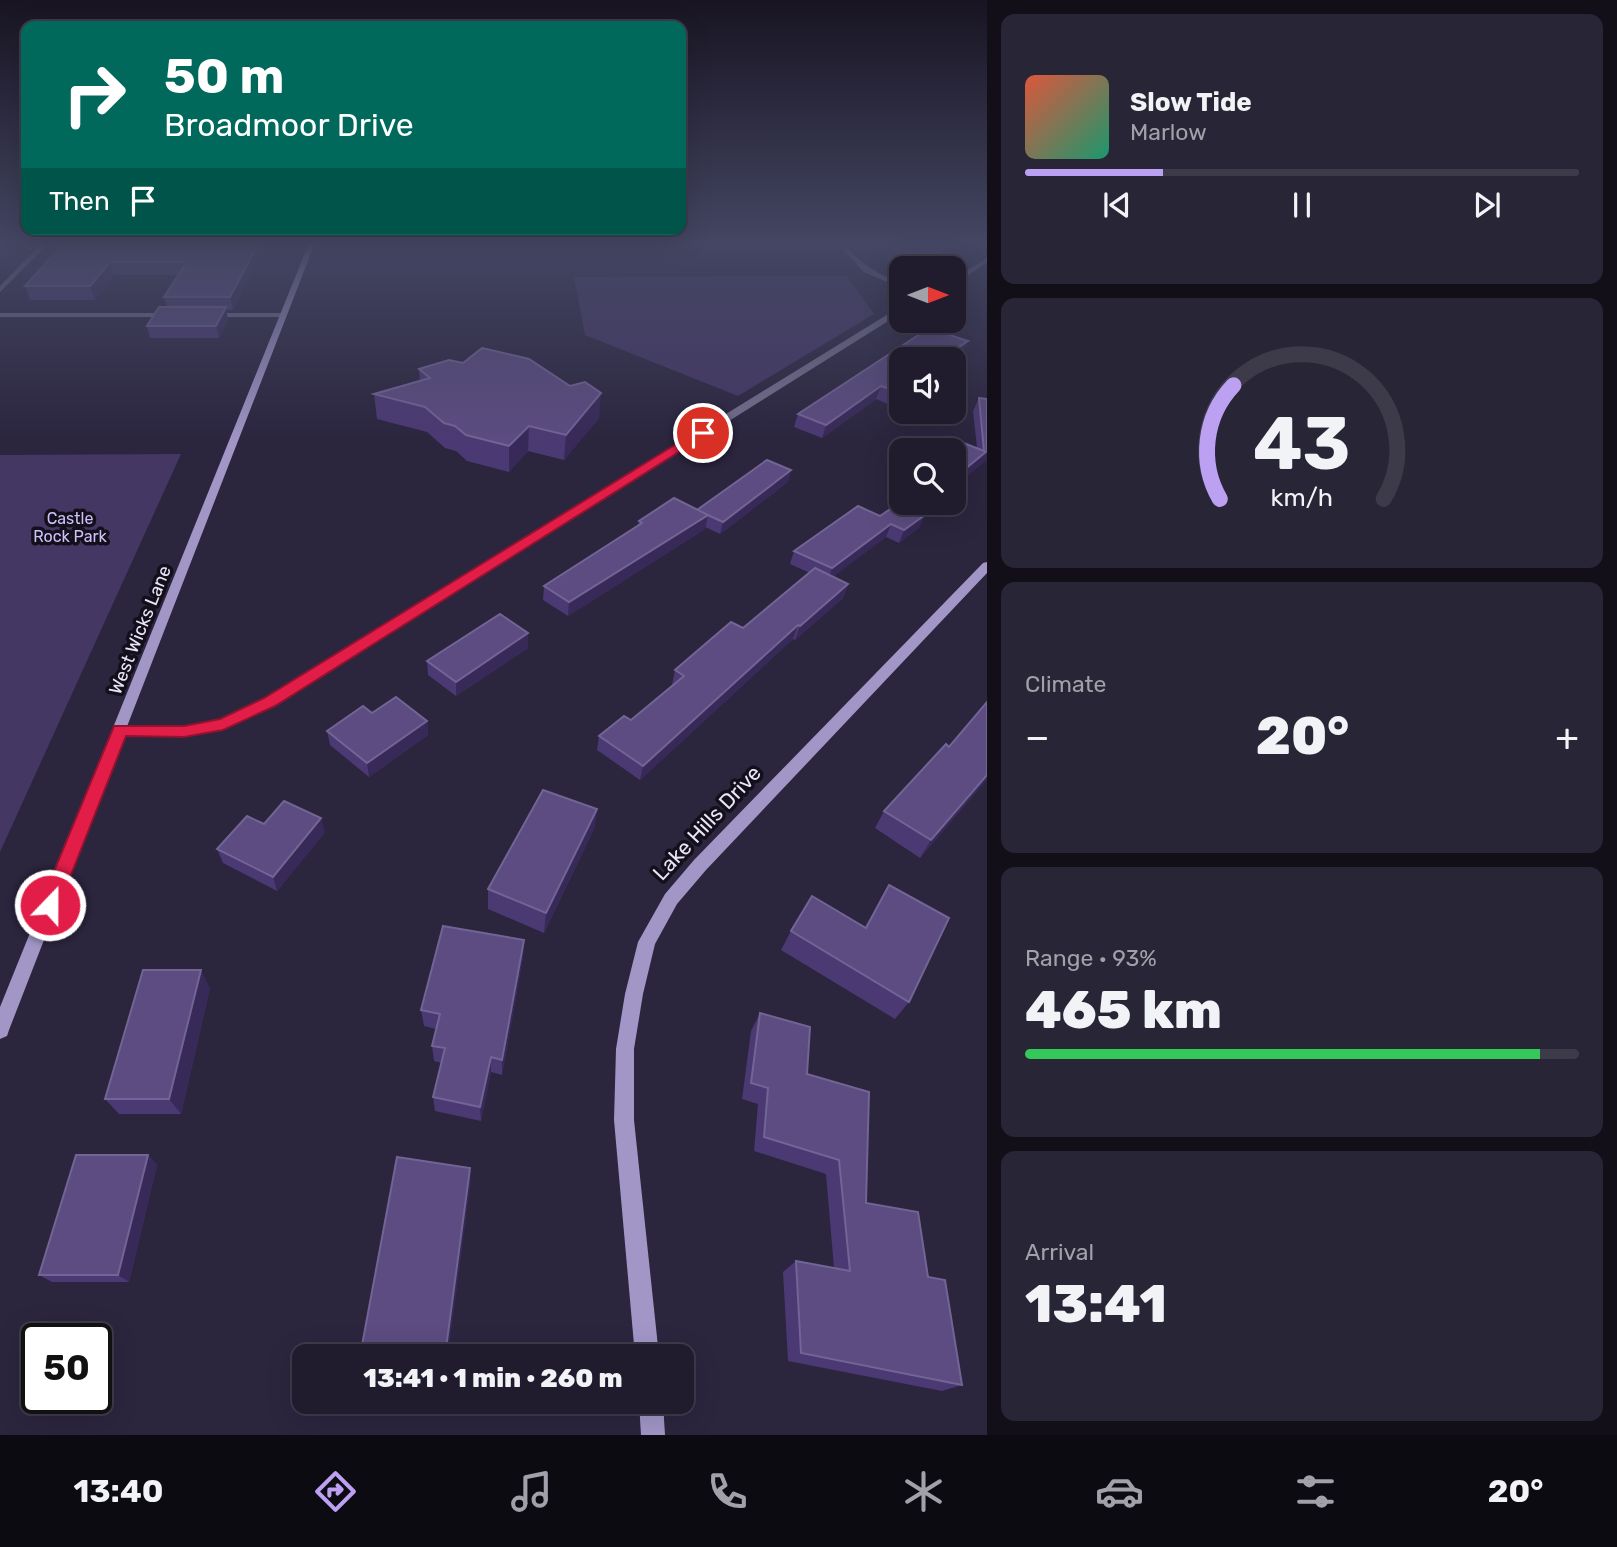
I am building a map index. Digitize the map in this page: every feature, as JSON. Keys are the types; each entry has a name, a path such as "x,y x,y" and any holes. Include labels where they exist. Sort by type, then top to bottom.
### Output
{"main road":[{"name":"West Wicks Lane","path":"0,1030 285,310"},
{"name":"Lake Hills Drive","path":"646,1344 624,1120 625,1049 634,994 647,942 671,899 700,865 987,566"},
{"path":"652,1414 653,1435"}],"street":[{"path":"0,315 180,315"},
{"path":"193,315 283,315"},
{"path":"120,730 184,732 223,724 270,702 889,317"}],"green space":[{"path":"580,310 871,310 874,314 738,396 585,335"},
{"name":"Castle Rock Park","path":"181,454 0,852 0,455"}],"building":[{"path":"157,310 224,310 216,326 147,326"},
{"path":"921,333 944,333 968,341 959,347 900,347"},
{"path":"482,348 529,359 570,386 585,382 601,393 566,435 529,426 509,446 466,435 455,426 444,423 425,407 374,394 430,378 419,369 449,360 463,363"},
{"path":"889,354 889,389 881,386 826,425 798,414"},
{"path":"979,398 987,399 987,451 966,468 966,444 984,451"},
{"path":"767,460 791,470 723,522 697,510"},
{"path":"674,498 708,515 569,602 544,586 642,523 639,521"},
{"path":"858,506 880,516 889,510 889,515 925,515 904,530 891,524 832,568 794,551"},
{"path":"815,568 848,584 798,625 643,766 599,736 624,716 631,720 684,676 675,670 731,622 743,628"},
{"path":"500,614 528,633 456,682 427,661"},
{"path":"396,697 427,721 367,763 327,731 363,706 372,713"},
{"path":"987,702 987,775 931,840 884,811 946,744 949,747"},
{"path":"543,790 597,809 546,913 488,889"},
{"path":"284,801 321,818 273,877 217,849 247,816 264,824"},
{"path":"889,885 949,918 909,1002 791,931 812,896 866,928"},
{"path":"443,926 524,940 502,1060 491,1057 480,1107 433,1097 445,1048 432,1046 440,1014 421,1010"},
{"path":"143,970 201,970 169,1099 105,1099"},
{"path":"760,1013 810,1027 807,1074 869,1092 866,1203 918,1212 928,1277 945,1280 962,1385 801,1353 796,1261 850,1271 839,1160 764,1137 768,1088 751,1083"},
{"path":"76,1155 148,1155 118,1275 39,1275"},
{"path":"397,1157 470,1168 447,1344 362,1344"}],"route":[{"path":"50,905 120,730 184,732 223,724 270,702 703,433"}]}
